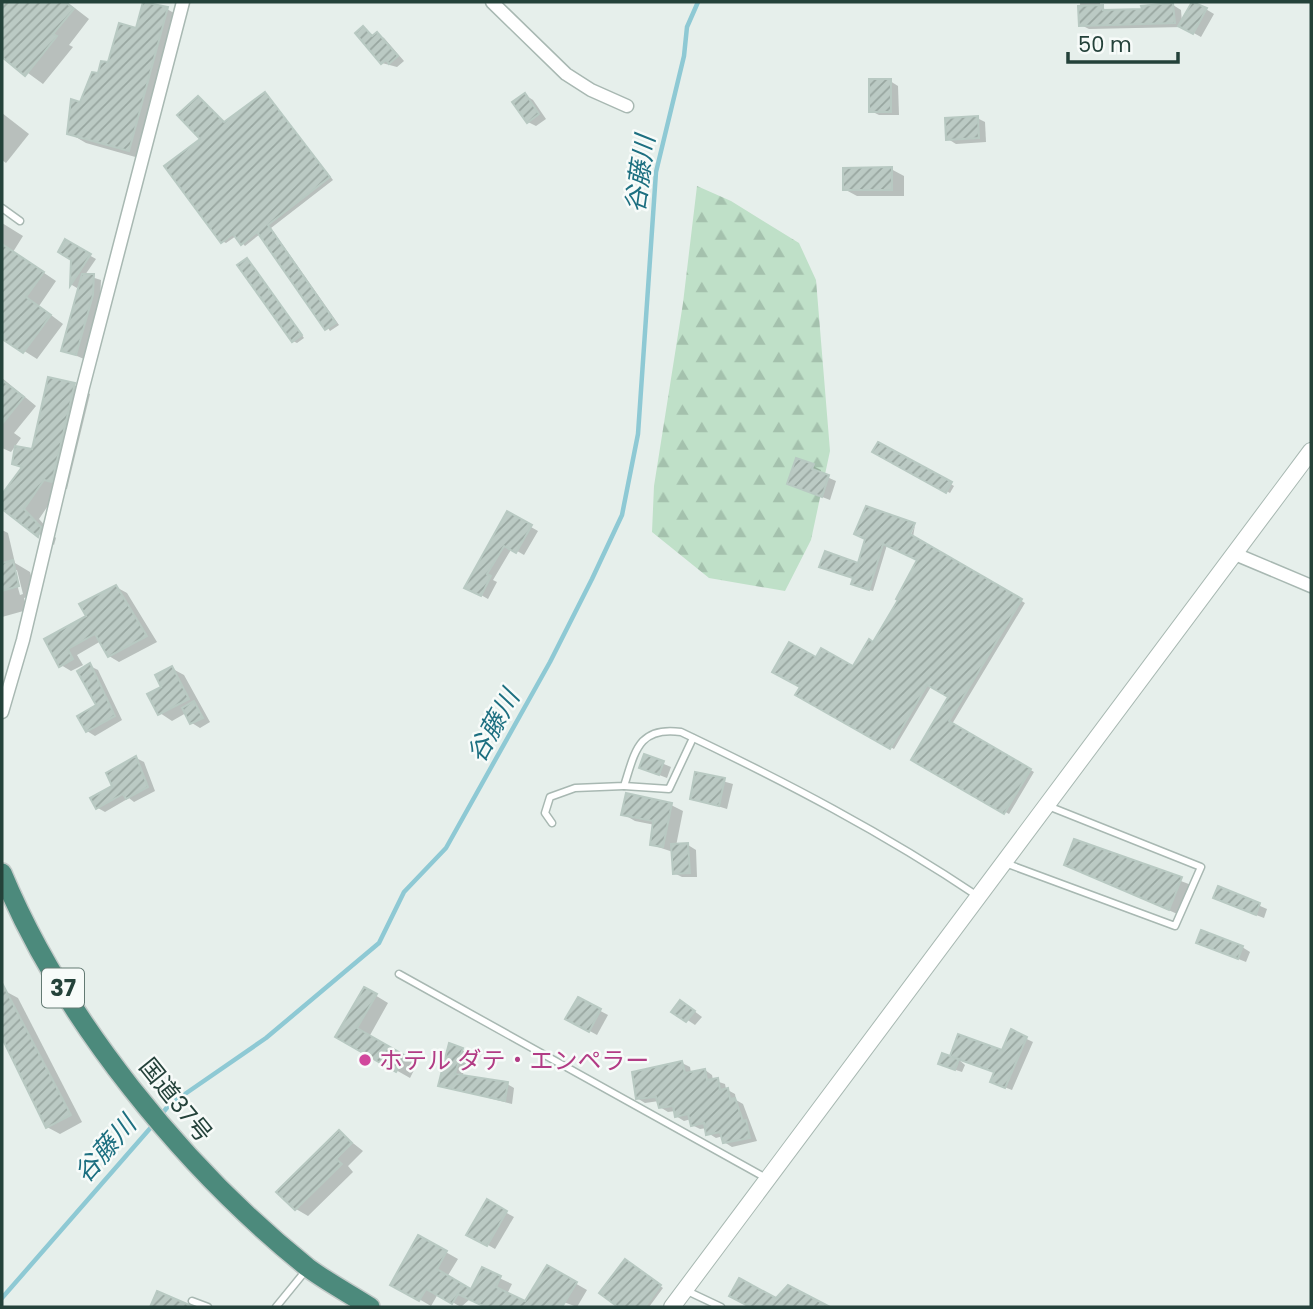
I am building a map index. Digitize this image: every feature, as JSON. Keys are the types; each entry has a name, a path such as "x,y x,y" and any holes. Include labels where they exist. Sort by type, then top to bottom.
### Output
{"highway":[{"name":"国道37号","path":"2,873 26,925 72,1003 136,1095 208,1177 309,1268 370,1307"}],"street":[{"path":"2,712 23,640 83,387 183,2"},
{"path":"492,2 566,74 591,90 627,106"},
{"path":"672,1307 1311,451"},
{"path":"1236,554 1311,586"}],"lane":[{"path":"2,208 20,220"},
{"path":"624,786 635,752 644,738 661,729 693,738 799,789 909,850 979,898"},
{"path":"552,823 545,813 550,797 575,788 624,786 669,789 693,738"},
{"path":"1005,863 1175,926 1200,867 1048,806"},
{"path":"399,974 768,1179"},
{"path":"276,1307 309,1268"},
{"path":"685,1290 721,1307"},
{"path":"192,1301 208,1307"}],"green space":[{"path":"697,186 731,201 799,243 816,280 830,451 811,540 785,591 709,578 652,532 654,486 683,303"}],"building":[{"path":"2,2 65,2 74,9 53,34 57,36 25,76 2,57"},
{"path":"143,2 168,7 129,151 67,134 71,99 80,102 92,72 98,73 101,61 108,62 119,23 136,28"},
{"path":"1192,2 1207,8 1193,34 1178,26"},
{"path":"1173,3 1175,23 1079,26 1078,6 1103,5 1103,10 1142,9 1141,6"},
{"path":"363,26 372,36 377,32 398,56 389,64 386,60 381,64 355,33"},
{"path":"869,79 891,79 891,112 869,112"},
{"path":"265,92 330,177 268,225 336,323 325,330 257,232 241,245 233,234 221,243 164,166 200,139 177,115 198,96 224,122"},
{"path":"525,93 539,114 527,123 512,102"},
{"path":"978,116 979,138 946,140 945,118"},
{"path":"892,167 892,190 843,190 843,168"},
{"path":"65,239 91,254 70,286 71,260 58,252"},
{"path":"2,244 44,272 26,297 51,315 23,353 2,339"},
{"path":"247,258 302,335 292,342 237,265"},
{"path":"82,274 94,274 93,295 76,355 61,351"},
{"path":"48,377 75,383 52,482 44,480 24,509 41,527 38,537 2,509 2,494 22,467 12,464 15,446 32,449"},
{"path":"2,380 24,397 2,424"},
{"path":"878,442 952,482 946,493 872,452"},
{"path":"796,458 814,464 812,469 829,475 822,497 787,484"},
{"path":"866,506 915,523 910,534 1022,599 949,721 1031,769 1004,814 911,760 948,697 927,685 890,749 795,695 800,687 772,672 789,642 816,657 821,648 853,666 869,639 873,642 898,600 896,599 917,560 883,544 869,590 851,584 853,578 819,567 825,551 858,563 865,539 854,534"},
{"path":"507,511 532,525 516,553 504,546 487,574 491,576 481,596 464,588"},
{"path":"13,560 19,586 2,591 2,563"},
{"path":"116,585 147,636 108,657 95,634 68,649 73,659 59,667 44,639 86,616 79,604"},
{"path":"90,663 115,716 86,732 77,716 96,705 77,671"},
{"path":"172,666 189,699 158,715 147,694 161,687 155,675"},
{"path":"194,701 203,718 190,724 182,708"},
{"path":"644,754 664,761 659,775 639,768"},
{"path":"136,756 148,787 126,799 123,794 96,809 90,798 112,786 106,773"},
{"path":"695,772 725,778 719,806 690,799"},
{"path":"626,793 672,803 663,847 650,845 653,821 621,815"},
{"path":"1074,839 1182,877 1169,910 1064,865"},
{"path":"688,843 690,873 673,874 671,844"},
{"path":"1218,886 1260,903 1256,915 1213,898"},
{"path":"1201,930 1243,946 1238,959 1196,943"},
{"path":"2,983 71,1115 46,1128 2,1038"},
{"path":"364,987 377,994 357,1028 406,1056 396,1072 335,1037"},
{"path":"578,997 601,1009 589,1032 565,1019"},
{"path":"680,1000 695,1011 686,1022 671,1012"},
{"path":"1011,1029 1027,1037 1005,1088 990,1082 994,1072 959,1059 955,1070 938,1064 942,1053 950,1056 958,1034 1002,1050"},
{"path":"449,1043 463,1048 455,1074 508,1082 505,1101 438,1086"},
{"path":"682,1061 685,1073 705,1069 707,1080 718,1078 720,1090 728,1088 730,1099 735,1098 743,1121 746,1120 750,1138 723,1143 720,1132 706,1135 704,1123 691,1126 688,1114 675,1117 673,1106 659,1108 656,1097 636,1099 632,1072"},
{"path":"339,1130 352,1143 336,1159 342,1164 295,1210 276,1192"},
{"path":"487,1199 507,1211 487,1246 466,1235"},
{"path":"418,1235 447,1251 437,1269 471,1289 482,1267 501,1276 496,1287 525,1301 547,1265 577,1282 562,1307 485,1307 458,1294 452,1304 426,1289 419,1301 390,1285"},
{"path":"625,1259 661,1285 645,1307 618,1307 599,1293"},
{"path":"739,1278 776,1298 788,1285 830,1307 750,1307 729,1296"},
{"path":"157,1291 187,1304 192,1307 150,1307"}],"waterway":[{"name":"谷藤川","path":"161,1115 169,1105 266,1038 379,943 404,892 446,848 550,662 592,579 622,515 638,434 656,172 684,56 687,27 698,2"},
{"name":"谷藤川","path":"2,1298 153,1125"}],"place":[{"name":"ホテル ダテ・エンペラー","path":"365,1060"}]}
